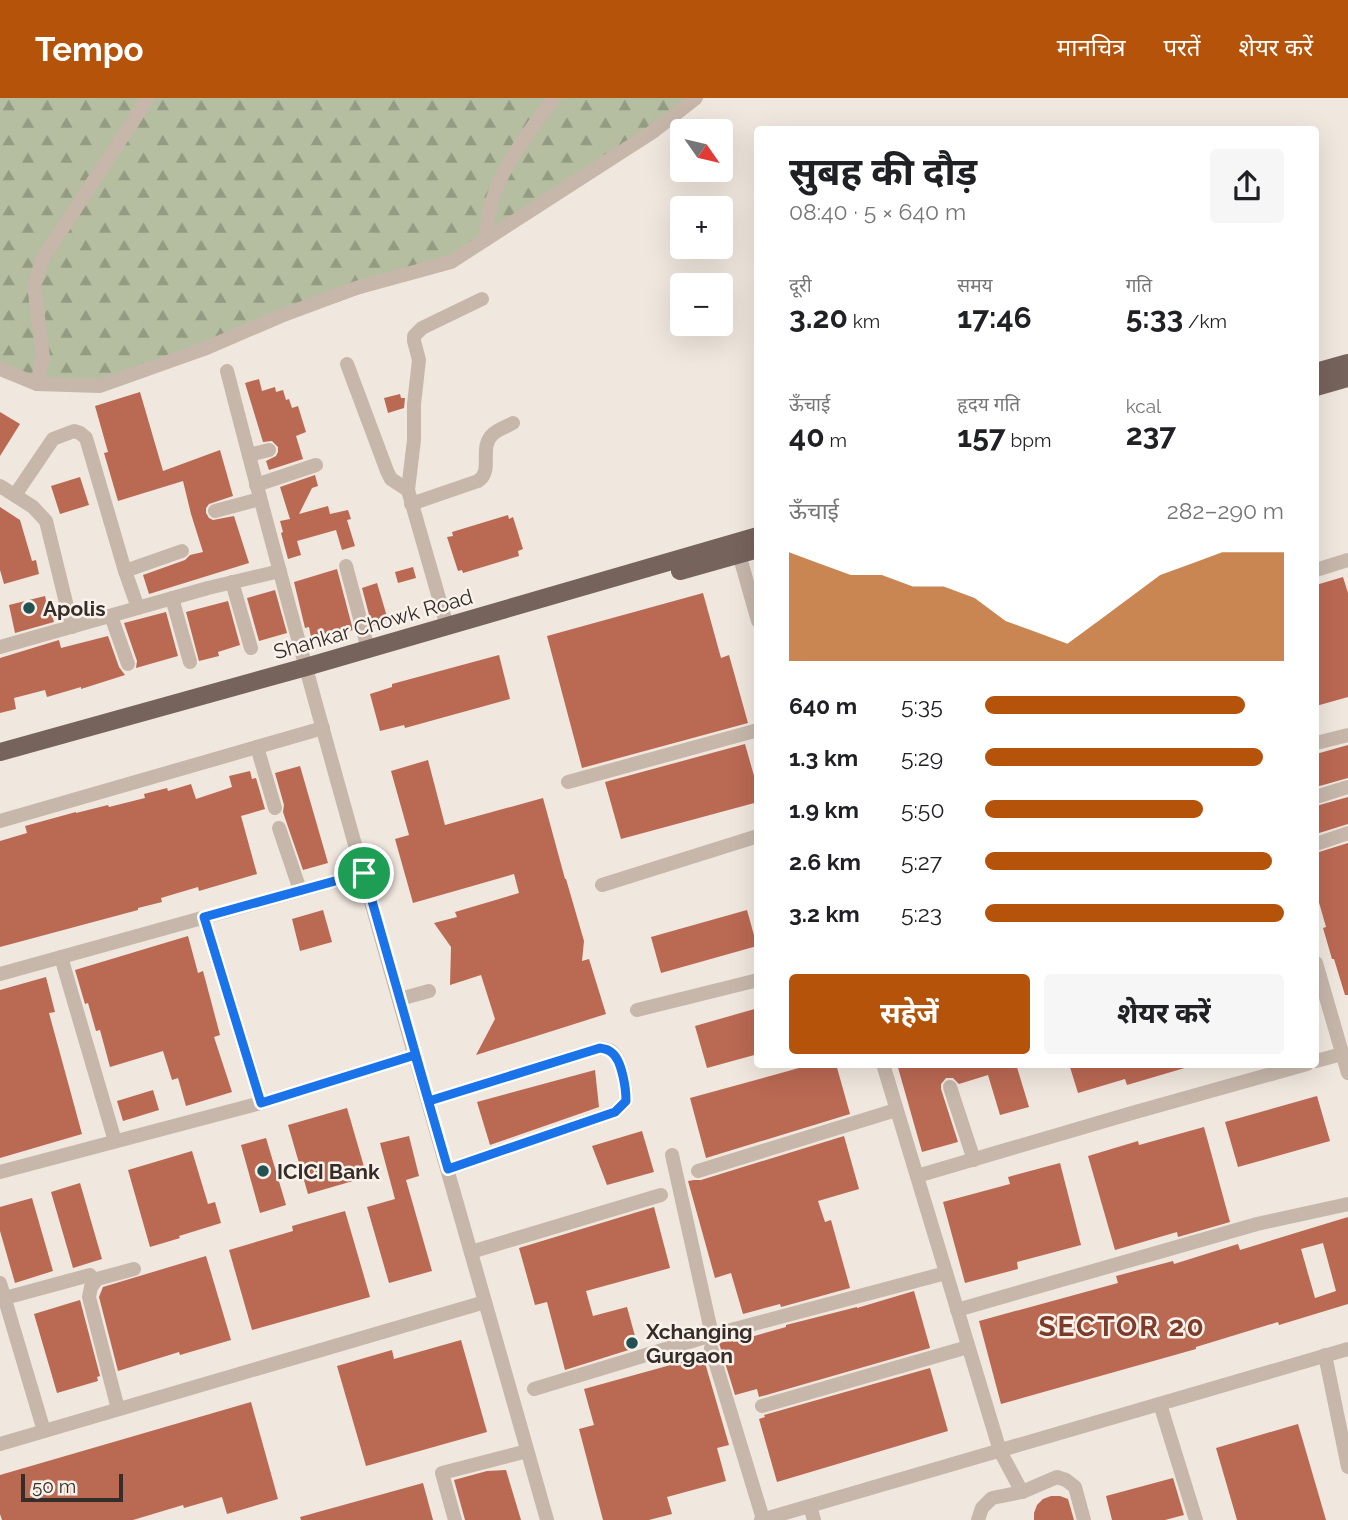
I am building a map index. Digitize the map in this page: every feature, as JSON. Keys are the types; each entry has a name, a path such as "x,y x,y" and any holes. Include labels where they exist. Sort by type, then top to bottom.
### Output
{"main road":[{"path":"1319,371 1348,363"},
{"path":"1319,386 1348,378"},
{"name":"Shankar Chowk Road","path":"0,764 307,672 368,649 754,537"},
{"name":"Shankar Chowk Road","path":"0,752 307,672 754,550"}],"street":[{"path":"37,384 43,357 34,285 43,258 148,98"},
{"path":"485,240 491,202 501,177 554,98"},
{"path":"0,369 37,384 100,386 204,349 356,288 451,262 654,131 696,98"},
{"path":"447,626 410,497 414,404 419,376 414,336 422,328 482,299"},
{"path":"347,364 387,471 391,479 410,497"},
{"path":"227,371 307,672 547,1520"},
{"path":"410,497 484,478 485,447 489,437 495,431 513,424"},
{"path":"15,495 53,439 74,431 86,438 138,608"},
{"path":"248,455 269,450"},
{"path":"256,485 316,466"},
{"path":"0,486 33,507 46,521 72,627"},
{"path":"215,511 260,499"},
{"path":"125,570 182,551"},
{"path":"740,554 754,606"},
{"path":"1319,569 1348,561"},
{"path":"346,566 368,649"},
{"path":"0,647 280,570"},
{"path":"232,582 251,648"},
{"path":"172,598 190,662"},
{"path":"111,615 128,664"},
{"path":"0,821 323,729"},
{"path":"568,782 754,731"},
{"path":"1319,742 1348,735"},
{"path":"257,747 275,808"},
{"path":"1319,796 1348,787"},
{"path":"279,828 300,890"},
{"path":"1319,843 1348,833"},
{"path":"602,885 754,837"},
{"path":"0,974 364,873"},
{"path":"204,917 261,1103"},
{"path":"61,957 115,1141"},
{"path":"1319,974 1348,1073"},
{"path":"637,1010 754,981"},
{"path":"400,999 429,991"},
{"path":"429,1101 600,1048 610,1050 618,1058 626,1101 615,1112 448,1169"},
{"path":"1319,1060 1342,1054"},
{"path":"0,1172 261,1103 415,1055"},
{"path":"884,1068 1000,1451 1022,1492"},
{"path":"917,1177 1282,1068"},
{"path":"950,1087 974,1160"},
{"path":"698,1171 896,1110"},
{"path":"672,1155 712,1342 762,1520 812,1513 1000,1451 1348,1349"},
{"path":"471,1252 662,1195"},
{"path":"957,1310 1245,1228 1348,1204"},
{"path":"118,1409 89,1297 91,1287 97,1279 134,1269"},
{"path":"534,1389 712,1342 946,1273"},
{"path":"5,1298 90,1275"},
{"path":"0,1283 44,1431"},
{"path":"0,1444 485,1302"},
{"path":"762,1406 968,1347"},
{"path":"1325,1355 1348,1466"},
{"path":"1160,1404 1196,1520"},
{"path":"455,1520 442,1473 527,1451"},
{"path":"978,1520 982,1508 992,1498 1022,1492 1057,1477 1075,1487 1084,1520"}],"green space":[{"path":"0,98 696,98 451,262 100,386 37,384 0,369"}],"building":[{"path":"259,379 262,391 275,387 276,392 283,390 292,408 298,406 306,432 296,436 303,459 269,470 266,461 276,456 278,447 272,441 263,442 245,383"},
{"path":"140,392 163,471 220,450 233,496 209,504 206,513 213,520 234,516 249,563 149,594 143,575 203,552 183,481 118,501 104,453 108,452 95,406"},
{"path":"400,394 401,398 405,398 404,408 388,413 384,398"},
{"path":"0,412 20,424 0,456"},
{"path":"315,475 318,486 312,488 299,514 328,506 330,514 348,510 351,519 347,520 355,546 342,550 336,530 297,541 301,555 288,559 280,521 290,519 280,487"},
{"path":"80,477 89,505 60,514 51,486"},
{"path":"0,507 20,520 32,561 36,560 39,574 4,584 0,570"},
{"path":"508,515 509,519 513,517 523,549 518,551 519,556 463,573 462,570 458,571 447,537 453,536 452,532"},
{"path":"413,567 416,578 398,583 395,572"},
{"path":"337,569 353,630 312,642 309,627 305,628 294,582"},
{"path":"1343,577 1348,593 1348,697 1319,705 1319,584"},
{"path":"377,583 388,620 372,626 362,588"},
{"path":"275,590 287,633 259,641 247,598"},
{"path":"703,593 721,658 729,655 748,723 582,768 547,636"},
{"path":"45,596 49,614 52,614 54,622 15,633 9,605"},
{"path":"228,601 240,645 218,652 219,656 199,661 186,612"},
{"path":"166,612 178,656 136,668 137,661 124,623"},
{"path":"108,636 119,667 125,675 47,697 45,690 14,698 16,709 0,713 0,658 59,640 61,648"},
{"path":"499,655 510,699 405,728 404,725 380,731 370,694 392,687 392,684"},
{"path":"745,744 754,776 754,803 621,839 605,782"},
{"path":"1348,745 1348,778 1319,786 1319,753"},
{"path":"428,760 445,825 543,798 584,941 582,961 589,959 606,1014 476,1055 495,1019 481,975 450,985 451,947 434,923 457,917 455,912 519,893 514,874 413,903 395,839 409,835 391,771"},
{"path":"300,766 328,863 303,870 283,812 284,805 275,773"},
{"path":"250,771 252,779 256,778 265,809 241,816 257,874 199,891 198,887 161,898 162,902 138,910 0,947 0,841 27,833 25,826 145,798 144,794 167,788 168,791 191,784 196,799 232,787 229,776"},
{"path":"1348,797 1348,824 1319,833 1319,805"},
{"path":"1348,843 1348,995 1345,995 1323,928 1326,927 1319,902 1319,852"},
{"path":"323,910 332,942 300,951 292,919"},
{"path":"747,910 754,935 754,947 661,973 651,937"},
{"path":"188,936 198,973 203,971 220,1035 214,1037 232,1092 186,1106 178,1078 172,1080 163,1051 110,1067 100,1030 96,1031 75,970"},
{"path":"46,977 55,1012 49,1013 82,1134 0,1158 0,990"},
{"path":"754,1009 754,1055 707,1068 695,1026"},
{"path":"799,1068 837,1068 850,1114 706,1158 690,1098"},
{"path":"898,1068 1017,1068 1029,1107 1000,1115 988,1075 959,1084 953,1078 946,1078 941,1089 958,1142 922,1152"},
{"path":"1070,1068 1185,1068 1127,1085 1125,1079 1078,1093"},
{"path":"595,1070 599,1107 490,1145 477,1102"},
{"path":"153,1090 159,1110 123,1121 117,1101"},
{"path":"1317,1096 1330,1141 1238,1167 1225,1122"},
{"path":"347,1108 367,1177 308,1194 288,1125"},
{"path":"1204,1127 1230,1222 1178,1237 1177,1232 1115,1250 1088,1156 1138,1141 1139,1145"},
{"path":"642,1131 654,1172 607,1185 592,1146"},
{"path":"409,1136 419,1176 406,1180 432,1271 389,1283 367,1207 395,1199 380,1143"},
{"path":"844,1136 859,1189 818,1201 825,1222 831,1220 850,1288 781,1307 780,1304 743,1314 731,1273 715,1278 688,1181 701,1180"},
{"path":"266,1138 286,1205 260,1213 241,1145"},
{"path":"192,1151 208,1204 215,1202 221,1223 150,1247 128,1170"},
{"path":"1060,1163 1081,1245 1017,1262 1018,1269 965,1283 943,1202 1010,1184 1008,1177"},
{"path":"80,1183 102,1259 73,1268 51,1192"},
{"path":"32,1198 53,1271 15,1283 0,1231 0,1207"},
{"path":"654,1207 670,1268 586,1291 593,1316 627,1307 638,1347 565,1370 547,1302 535,1305 519,1248"},
{"path":"345,1211 370,1297 252,1330 229,1250 293,1231 292,1226"},
{"path":"1348,1217 1348,1304 1001,1404 979,1321 1118,1283 1116,1276 1173,1261 1174,1264 1238,1244 1240,1250","holes":["1323,1243 1336,1291 1315,1298 1301,1249"]},
{"path":"206,1256 231,1340 180,1355 179,1352 118,1371 99,1297 103,1287"},
{"path":"914,1291 930,1348 759,1397 757,1389 735,1395 719,1343 733,1342"},
{"path":"80,1300 100,1376 97,1377 98,1381 57,1393 34,1314"},
{"path":"461,1340 487,1432 366,1466 337,1366 392,1350 394,1359"},
{"path":"703,1356 729,1445 717,1448 726,1481 667,1497 672,1514 649,1520 603,1520 579,1429 594,1425 584,1389"},
{"path":"930,1368 948,1431 777,1482 759,1419 765,1417 764,1415"},
{"path":"251,1402 278,1499 227,1514 222,1497 133,1520 2,1520 0,1475"},
{"path":"1298,1424 1326,1520 1237,1520 1216,1448"},
{"path":"506,1470 521,1520 465,1520 454,1480 487,1471"},
{"path":"1173,1478 1184,1515 1165,1520 1112,1520 1106,1496"},
{"path":"423,1483 433,1520 301,1520 300,1517"},
{"path":"1051,1496 1068,1499 1074,1520 1034,1520 1037,1505"}],"place":[{"name":"Apolis","path":"29,608"},
{"name":"ICICI Bank","path":"263,1171"},
{"name":"Xchanging Gurgaon","path":"632,1343"}],"district":[{"name":"SECTOR 20","path":"1122,1326"}],"route":[{"path":"364,873 429,1101 600,1048 610,1050 618,1058 626,1101 615,1112 448,1169 415,1055 261,1103 204,917 364,873"}]}
